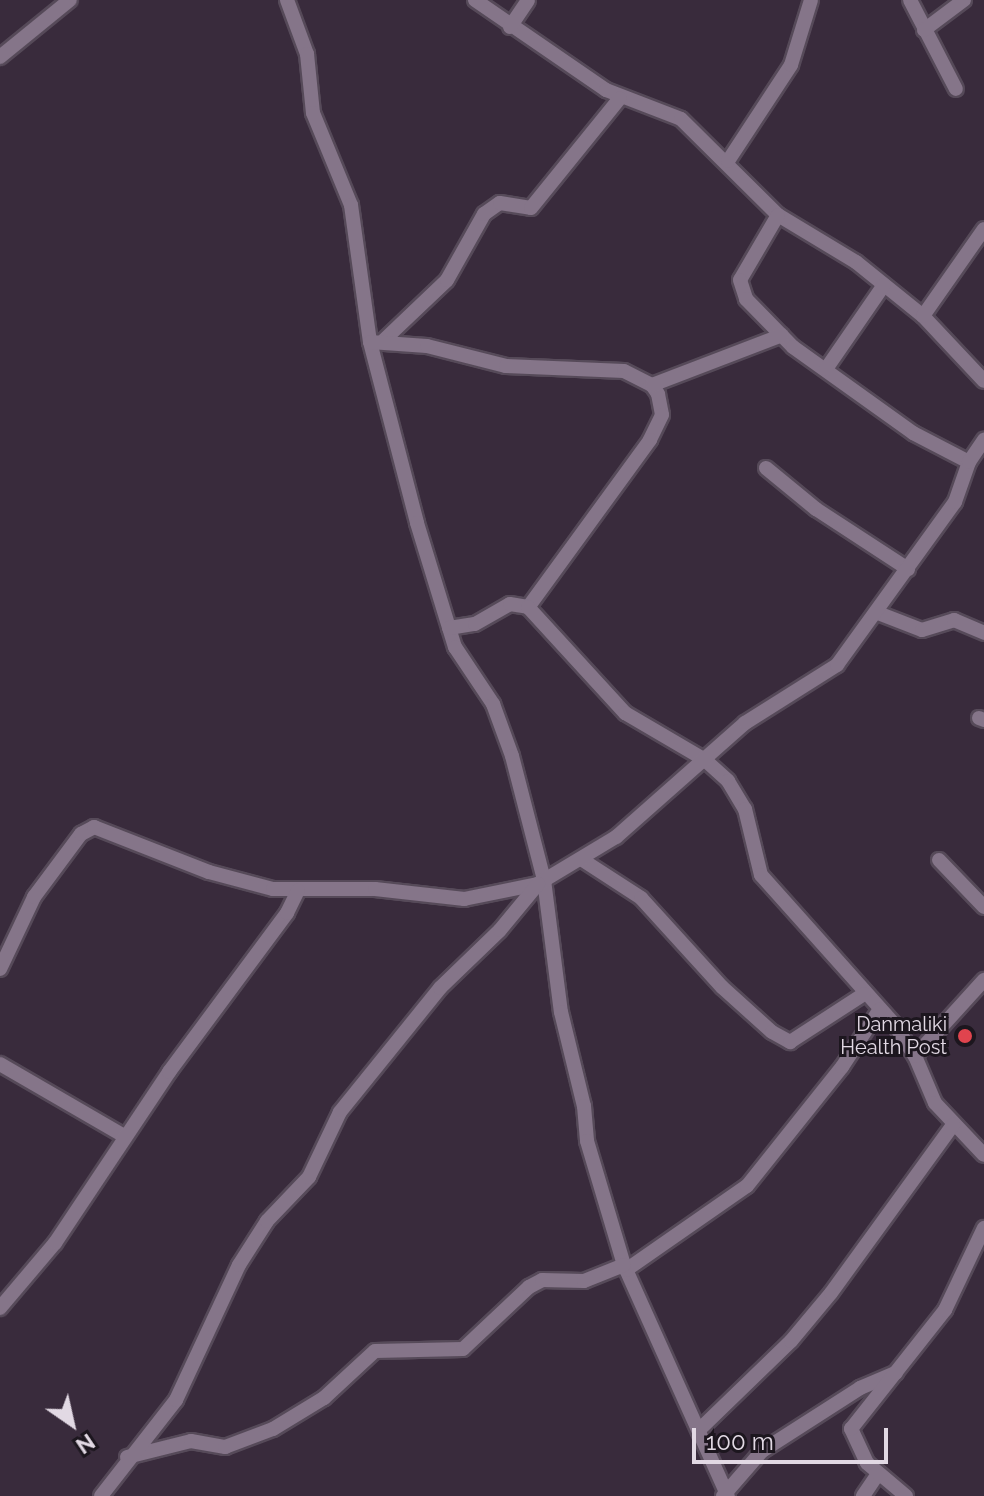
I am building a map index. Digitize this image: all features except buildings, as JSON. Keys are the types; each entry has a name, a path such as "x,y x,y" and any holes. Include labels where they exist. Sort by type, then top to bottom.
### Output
{"street":[{"path":"0,57 70,0"},
{"path":"287,0 307,54 313,113 351,205 394,445 461,662 500,717 541,882 561,1012 584,1106 587,1141 625,1267 726,1495 774,1443 860,1388 900,1372"},
{"path":"475,0 510,27 620,98 681,119 728,161 778,215 884,285 923,316 984,381"},
{"path":"510,27 528,0"},
{"path":"728,161 791,65 811,0"},
{"path":"910,0 956,89"},
{"path":"924,30 964,0"},
{"path":"376,342 447,280 484,214 500,203 531,208 620,98"},
{"path":"778,215 739,285 782,335 826,369 913,433 969,462"},
{"path":"923,316 984,229"},
{"path":"826,369 884,285"},
{"path":"652,385 782,335"},
{"path":"376,342 506,366 624,371 652,385 662,407 650,440 528,607"},
{"path":"0,969 34,897 91,828 115,832 209,872 273,889 375,889 464,899 541,882 616,837 745,723 825,675 878,613 955,502 969,462 984,440"},
{"path":"766,468 816,509 908,569"},
{"path":"449,628 475,624 510,604 528,607 625,713 705,760 739,795 761,875 880,1009 915,1056 922,1080 953,1125 984,1155"},
{"path":"878,613 922,630 954,620 984,633"},
{"path":"581,859 641,898 722,987 772,1032 790,1042 864,994"},
{"path":"939,860 984,907"},
{"path":"101,1496 126,1457 176,1400 239,1265 267,1221 309,1177 340,1112 440,988 500,930 541,882"},
{"path":"0,1308 55,1243 124,1136 287,913 298,890"},
{"path":"287,913 314,890"},
{"path":"915,1056 984,981"},
{"path":"126,1457 191,1441 225,1447 273,1429 324,1398 375,1351 463,1349 542,1280 584,1281 625,1267 747,1186 836,1075 880,1009"},
{"path":"0,1064 124,1136"},
{"path":"699,1430 791,1341 831,1293 953,1125"},
{"path":"906,1496 878,1474 857,1449 851,1429 859,1414 900,1372 945,1310 984,1228"},
{"path":"863,1496 878,1474"}],"place":[{"name":"Danmaliki Health Post","path":"965,1036"}]}
